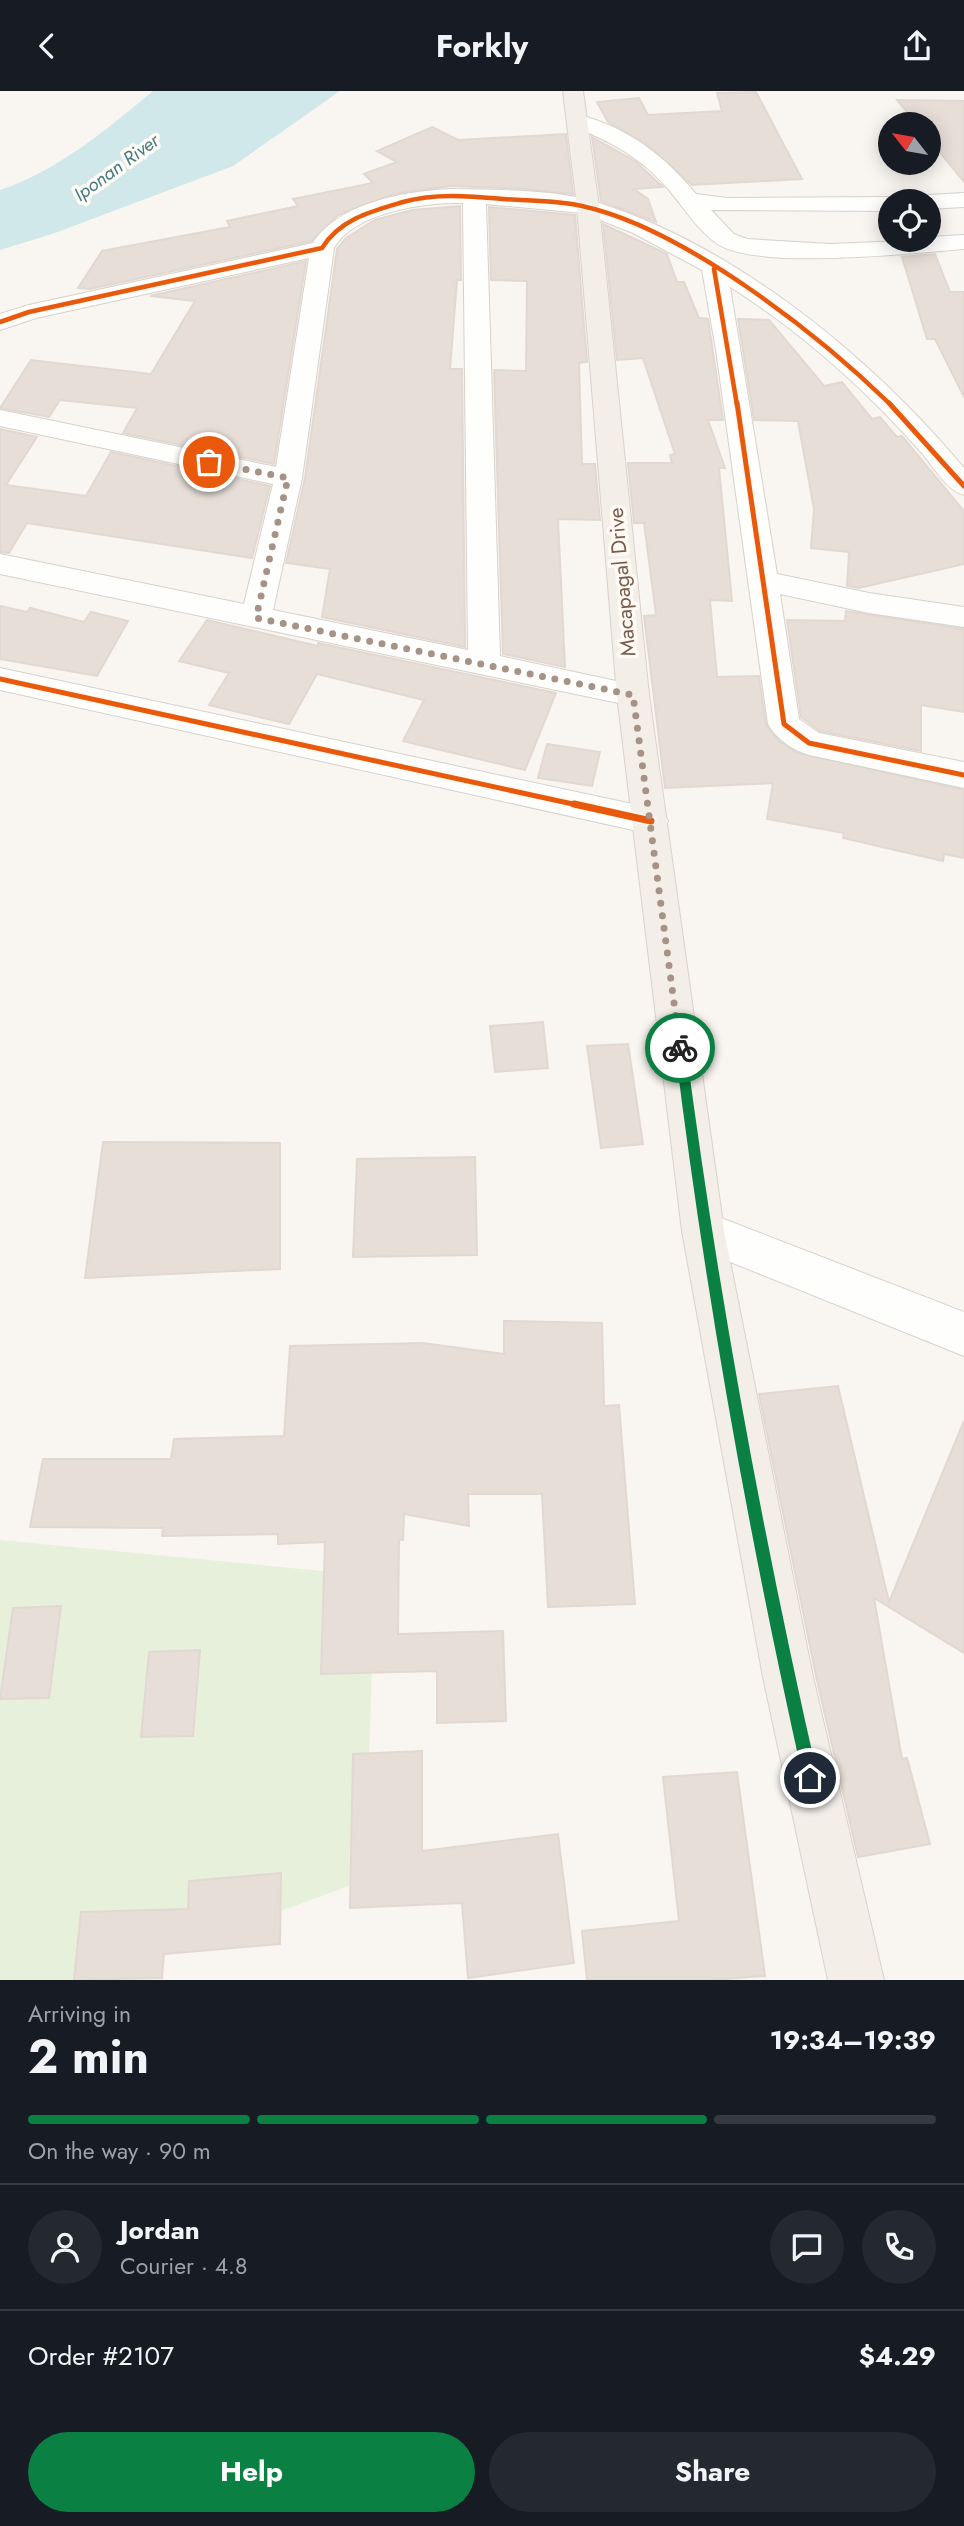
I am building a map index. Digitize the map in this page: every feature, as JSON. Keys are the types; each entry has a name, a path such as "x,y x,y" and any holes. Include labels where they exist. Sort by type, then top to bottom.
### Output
{"main road":[{"name":"Macapagal Drive","path":"576,106 588,207 633,695 704,1231 788,1677 856,1980"}],"street":[{"path":"576,106 647,153 667,172 689,201 720,234 743,246 830,251 964,241"},
{"path":"256,618 288,478 322,248 334,230 381,209 433,196 474,196 588,207 674,243 765,300 816,340 933,445 964,486"},
{"path":"474,196 484,664"},
{"path":"941,201 964,199"},
{"path":"689,201 727,205 878,204"},
{"path":"0,322 29,312 322,248"},
{"path":"714,269 764,580 784,724 795,735 809,743 964,775"},
{"path":"0,418 288,478"},
{"path":"933,445 964,445"},
{"path":"0,563 633,695"},
{"path":"764,580 869,603 964,617"},
{"path":"0,678 651,821"},
{"path":"704,1231 964,1334"}],"green space":[{"path":"0,1540 375,1576 365,1880 95,1980 0,1980"}],"water":[{"name":"Iponan River","path":"153,91 340,91 233,166 55,233 0,250 0,190 42,172 81,148"}],"building":[{"path":"756,92 802,179 692,185 645,143 608,122 597,102 639,98 648,115 722,111 717,93"},
{"path":"897,100 964,101 964,182 942,155 942,112 907,112"},
{"path":"432,127 458,140 566,134 573,194 451,186 394,194 338,215 312,241 90,289 78,288 102,251 230,227 227,221 298,206 293,199 373,183 364,174 397,162 377,151"},
{"path":"592,137 635,161 663,187 634,189 648,199 656,222 601,201"},
{"path":"460,206 461,280 457,280 450,369 462,369 465,647 322,617 330,569 286,563 305,478 337,249 346,238 375,220 412,210"},
{"path":"489,207 575,215 587,362 579,363 582,464 595,464 600,520 558,519 565,667 503,654 494,370 526,371 527,281 491,280"},
{"path":"603,224 667,254 677,282 684,282 699,318 708,319 723,420 708,420 725,468 719,468 732,601 710,600 717,677 759,676 766,725 779,741 796,752 964,790 964,858 944,854 943,861 843,838 844,833 767,819 773,783 665,788 644,616 656,615 644,523 634,523 628,463 672,463 670,455 675,454 643,358 617,360"},
{"path":"935,254 950,292 964,292 964,397 935,339 927,339 902,257"},
{"path":"306,261 274,464 123,433 137,408 60,400 49,417 0,408 31,360 151,374 195,301 150,296"},
{"path":"738,319 769,320 824,386 842,382 872,419 880,417 897,437 902,436 964,511 964,564 859,588 847,586 849,552 811,548 814,509 798,421 754,420"},
{"path":"0,429 37,437 6,485 86,496 111,452 270,486 252,558 27,523 9,553 0,552"},
{"path":"0,606 27,612 30,608 84,622 91,612 128,621 97,676 0,659"},
{"path":"846,611 964,629 964,712 921,705 921,751 820,731 801,717 787,620 845,621"},
{"path":"207,620 318,646 318,643 556,693 525,770 403,741 424,700 317,674 289,724 209,705 229,673 179,661"},
{"path":"547,744 600,752 592,786 538,778"},
{"path":"543,1022 548,1068 495,1072 490,1026"},
{"path":"628,1044 643,1144 601,1148 587,1046"},
{"path":"103,1142 280,1143 280,1269 85,1278"},
{"path":"475,1157 477,1255 353,1257 357,1159"},
{"path":"504,1321 602,1323 604,1406 619,1405 635,1604 548,1607 542,1494 468,1494 469,1526 404,1514 403,1540 399,1540 398,1634 503,1631 506,1721 437,1723 437,1671 321,1674 325,1542 278,1544 278,1534 162,1536 163,1528 30,1527 43,1459 171,1459 174,1439 284,1436 290,1346 423,1343 504,1354"},
{"path":"838,1386 889,1602 964,1421 964,1653 874,1598 902,1759 907,1758 930,1844 858,1857 816,1676 759,1394"},
{"path":"61,1606 49,1698 0,1699 13,1608"},
{"path":"200,1650 193,1736 141,1737 149,1652"},
{"path":"422,1751 422,1851 558,1834 574,1963 468,1978 462,1903 350,1908 353,1754"},
{"path":"737,1772 765,1976 712,1980 587,1980 582,1931 679,1921 663,1777"},
{"path":"281,1873 280,1944 164,1954 162,1978 74,1980 81,1912 188,1909 189,1881"}],"cycle path":[{"path":"0,322 29,312 322,248 328,238 344,224 364,214 411,200 465,196 571,204 591,208 641,228 693,254 796,322 889,403 930,445 964,486"},
{"path":"714,269 729,350 784,724 809,743 964,775"},
{"path":"0,679 651,821"}],"way so far":[{"path":"209,462 288,478 256,618 633,695 680,1048"}],"route":[{"path":"680,1048 704,1231 788,1677 810,1778"}]}
